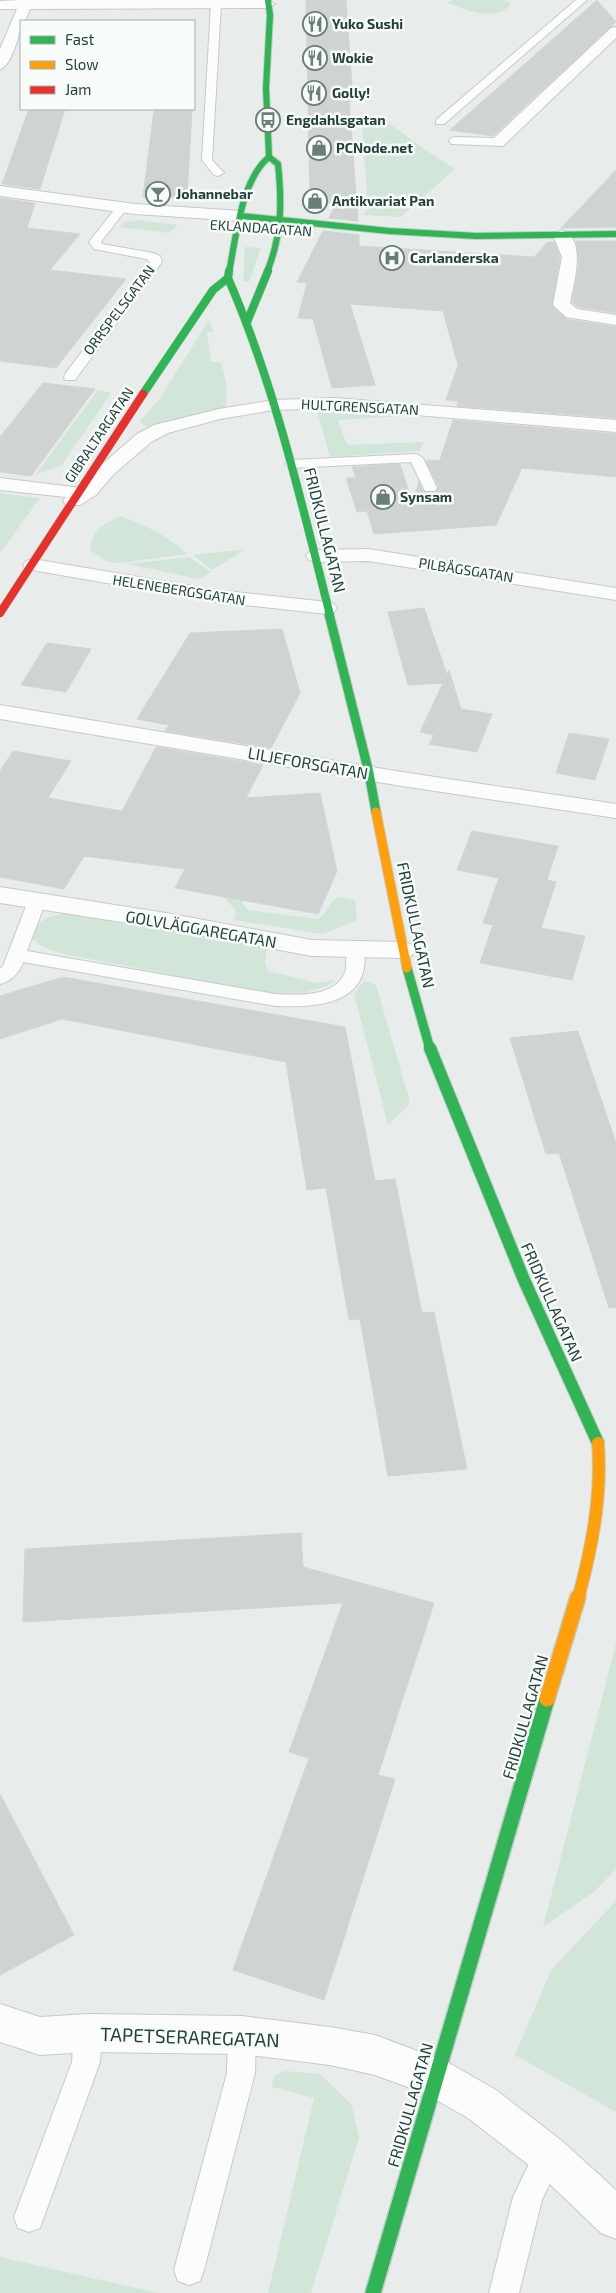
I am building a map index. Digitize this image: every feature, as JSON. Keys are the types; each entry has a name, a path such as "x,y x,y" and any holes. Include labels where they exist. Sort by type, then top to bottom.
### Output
{"street":[{"path":"0,66 25,2"},
{"path":"0,5 25,2 216,4 268,2 266,88 269,157 278,164 282,210 258,298 247,322"},
{"path":"456,141 498,143 616,30"},
{"path":"247,322 240,310 228,278 242,206 259,165 269,157"},
{"name":"EKLANDAGATAN","path":"0,191 128,208 206,224 240,221 370,235 389,231 476,236 616,234"},
{"path":"561,235 570,257 561,305 572,313 616,320"},
{"name":"GIBRALTARGATAN","path":"0,613 213,290 228,278"},
{"name":"FRIDKULLAGATAN","path":"247,322 292,464 316,556 327,608 369,773 402,950 434,1062 524,1280 597,1440 609,1478 581,1585 372,2293"},
{"name":"HULTGRENSGATAN","path":"75,497 89,491 106,471 144,438 161,428 219,414 274,405 334,402 616,426"},
{"path":"0,484 75,497"},
{"name":"PILBÅGSGATAN","path":"316,556 368,555 616,594"},
{"name":"HELENEBERGSGATAN","path":"33,565 217,596 279,605 327,608"},
{"name":"LILJEFORSGATAN","path":"0,712 369,773 616,811"},
{"name":"GOLVLÄGGAREGATAN","path":"0,895 166,921 312,948 402,950"},
{"name":"TAPETSERAREGATAN","path":"2,2023 40,2036 88,2033 242,2035 317,2044 375,2055 435,2077 482,2104 548,2155 616,2218"}],"lane":[{"path":"440,122 582,0"},
{"path":"216,4 207,160 218,173"},
{"name":"ORRSPELSGATAN","path":"70,377 156,262 156,259 148,256 98,247 95,242 128,208"},
{"path":"292,464 416,458 430,488"},
{"path":"0,978 11,969 37,901"},
{"path":"17,955 275,1000 296,1001 330,996 344,987 354,974 355,950"},
{"path":"28,2217 86,2062 88,2033"},
{"path":"189,2270 241,2073 242,2035"},
{"path":"504,2293 528,2196 548,2155"}],"green space":[{"path":"454,0 503,0 511,3 498,13 490,14 471,11 447,2"},
{"path":"383,119 455,169 401,217 363,215 368,208 362,127"},
{"path":"138,220 178,225 169,233 119,227 125,222"},
{"path":"245,247 261,248 249,282 243,281"},
{"path":"209,320 214,331 207,332 211,362 221,362 227,386 226,409 171,421 149,428 139,422 160,398"},
{"path":"98,390 111,393 62,465 35,475"},
{"path":"330,409 405,414 403,416 338,420 347,445 424,442 419,451 330,457 318,414 319,411"},
{"path":"0,493 40,498 0,553"},
{"path":"121,516 164,536 187,554 119,563 108,562 90,550 91,543 100,528"},
{"path":"246,549 212,570 193,555"},
{"path":"189,557 211,572 199,579 127,564"},
{"path":"222,895 243,895 243,904 248,910 318,919 322,917 333,901 341,897 355,900 357,920 323,934 234,920 236,911"},
{"path":"70,913 267,949 265,963 268,971 317,983 335,980 327,986 307,992 271,994 68,955 43,947 32,937 34,930 41,921"},
{"path":"364,981 376,985 409,1098 409,1105 388,1125 354,994"},
{"path":"616,1643 616,1869 595,1891 543,1927"},
{"path":"616,1901 616,2112 515,2055 551,1970"},
{"path":"285,2071 320,2074 352,2105 359,2138 311,2293 268,2293 314,2098 272,2087 274,2076"},
{"path":"0,2257 158,2293 0,2293"}],"building":[{"path":"306,0 346,0 353,100 349,100 358,221 329,218 336,203 310,203"},
{"path":"597,0 616,22 493,136 450,130"},
{"path":"29,110 65,110 40,189 2,184"},
{"path":"154,110 192,110 187,197 143,197"},
{"path":"616,170 616,227 561,228"},
{"path":"0,198 35,203 27,228 80,234 50,270 126,279 56,368 0,361"},
{"path":"323,231 359,235 359,246 534,257 548,242 554,242 560,257 552,306 566,319 616,327 616,418 457,406 458,401 446,400 458,365 443,311 350,304 375,385 332,388 313,319 298,318 307,283 297,282"},
{"path":"576,241 616,241 616,313 578,307 572,302 579,263"},
{"path":"43,383 95,389 31,476 0,472 0,437"},
{"path":"453,420 616,434 616,477 522,468 496,525 374,534 367,511 357,512 346,478 356,478 352,467 400,464 412,502 419,482 423,492 435,493 439,487 426,461 440,460"},
{"path":"424,608 447,675 449,670 461,709 492,714 477,752 429,744 434,735 420,732 443,683 408,685 388,612"},
{"path":"282,629 300,693 271,748 165,731 169,725 137,719 190,633"},
{"path":"47,643 91,649 66,692 21,685"},
{"path":"569,733 609,739 595,780 556,773"},
{"path":"156,747 263,765 246,798 320,793 337,871 318,914 175,888 185,869 84,856 64,889 0,877 0,771 13,751 71,761 48,798 122,811"},
{"path":"472,831 558,846 547,880 556,882 541,928 585,936 572,980 480,963 493,925 483,923 499,878 457,870"},
{"path":"63,977 345,1027 375,1181 395,1179 422,1313 434,1312 467,1469 388,1476 360,1319 349,1320 326,1188 307,1190 286,1062 62,1019 0,1039 0,996"},
{"path":"578,1031 616,1143 616,1307 609,1308 559,1153 546,1154 510,1038"},
{"path":"301,1533 303,1567 434,1603 378,1775 395,1779 324,2000 233,1970 309,1758 289,1752 343,1603 23,1622 25,1549"},
{"path":"0,1794 74,1935 0,1975"}],"traffic: fast":[{"path":"247,322 269,268 280,225 282,206 278,164 269,157 266,88 270,15 268,0"},
{"path":"269,157 259,165 242,206 228,278 247,322 292,464 369,773 376,812"},
{"path":"242,216 389,231 476,236 616,234"},
{"path":"143,394 213,290 228,278"},
{"path":"407,968 434,1062 524,1280 598,1443"},
{"path":"373,2293 547,1699"}],"traffic: slow":[{"path":"376,812 407,968"},
{"path":"547,1699 576,1606 593,1537 600,1472 598,1443"}],"traffic: jam":[{"path":"0,613 143,394"}],"place":[{"name":"Yuko Sushi","path":"315,24"},
{"name":"Wokie","path":"315,58"},
{"name":"Golly!","path":"314,93"},
{"name":"Engdahlsgatan","path":"268,120"},
{"name":"PCNode.net","path":"319,148"},
{"name":"Johannebar","path":"158,194"},
{"name":"Antikvariat Pan","path":"315,201"},
{"name":"Carlanderska","path":"392,258"},
{"name":"Synsam","path":"383,497"}]}
